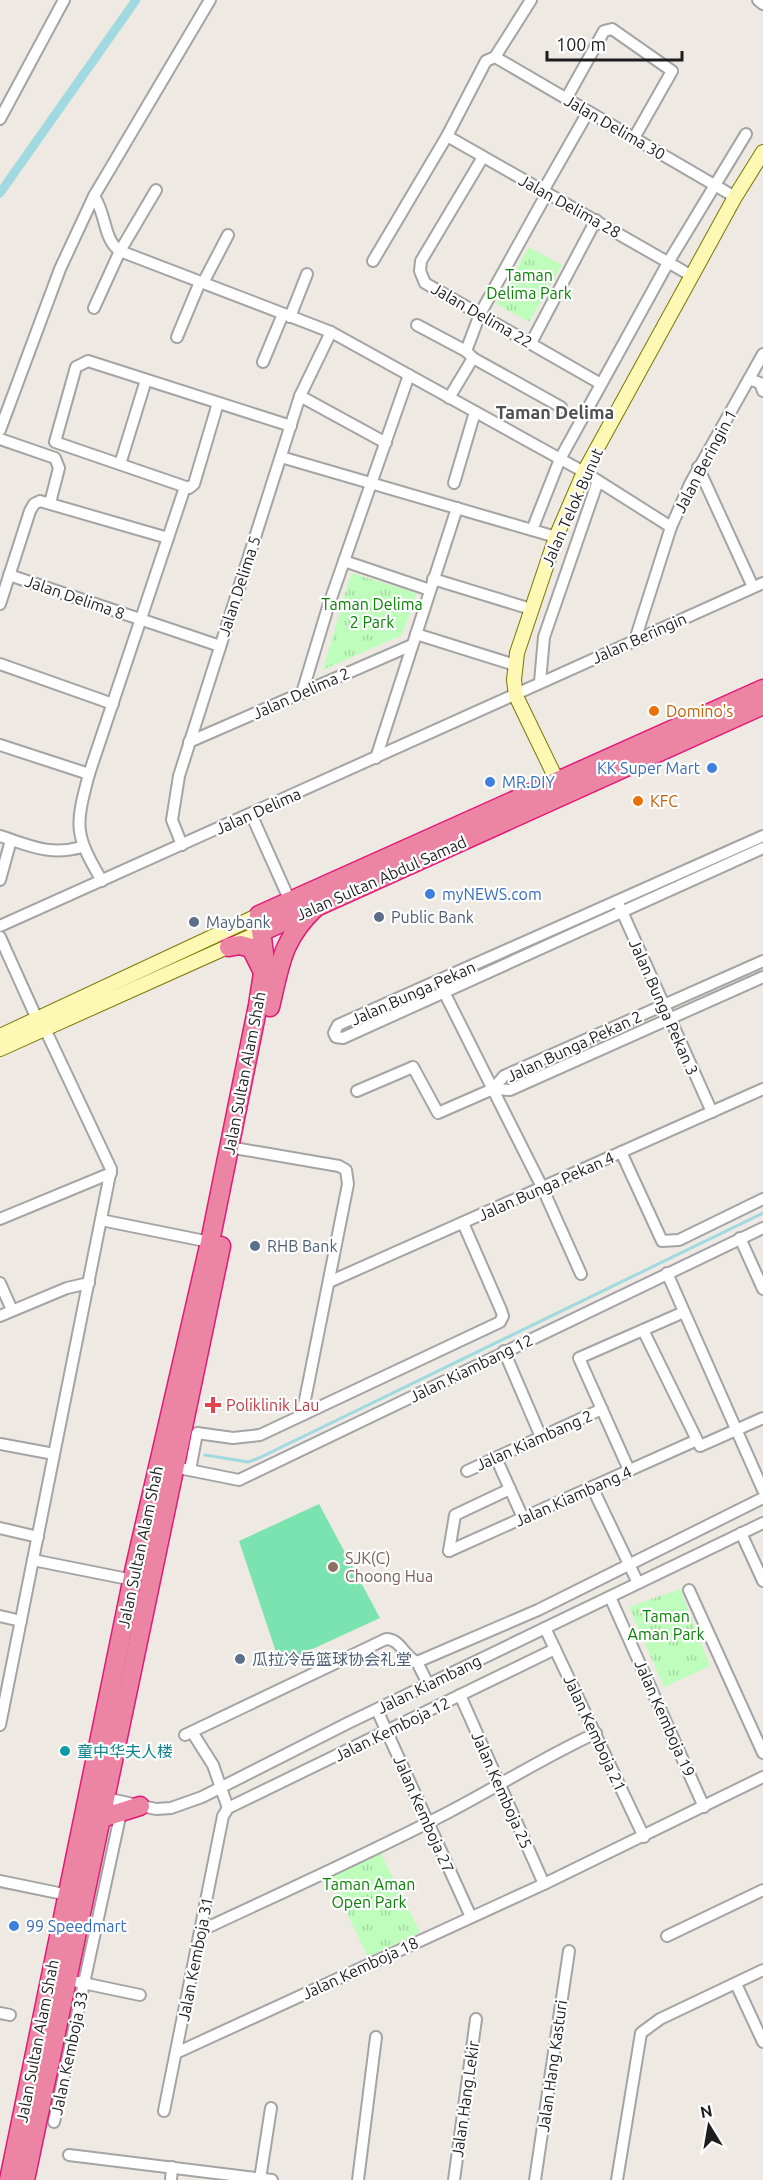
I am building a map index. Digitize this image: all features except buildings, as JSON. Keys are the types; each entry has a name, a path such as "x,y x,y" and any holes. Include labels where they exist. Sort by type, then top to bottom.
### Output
{"highway":[{"path":"561,789 763,689"},
{"path":"561,789 763,705"},
{"name":"Jalan Sultan Abdul Samad","path":"273,916 315,908 561,789"},
{"name":"Jalan Sultan Abdul Samad","path":"273,916 561,789"},
{"path":"280,964 291,934 315,908"},
{"path":"273,916 280,964"},
{"name":"Jalan Sultan Alam Shah","path":"122,1671 182,1468 216,1244 273,916"},
{"path":"229,947 240,945 251,948 264,974"},
{"name":"Jalan Sultan Alam Shah","path":"22,2179 74,1896 122,1671 176,1380 216,1244 240,1149 280,964"},
{"name":"Jalan Sultan Alam Shah","path":"22,2179 66,1979 74,1896 99,1819 95,1796"},
{"path":"99,1819 141,1806"}],"street":[{"path":"0,119 3,105 64,0"},
{"path":"0,430 60,269 94,196 210,0"},
{"path":"373,261 447,136 486,61 495,57 531,0"},
{"path":"758,0 763,4"},
{"path":"566,99 604,31 612,29 672,71 634,138"},
{"name":"Jalan Delima 30","path":"495,57 735,197"},
{"path":"449,398 469,355 480,314 588,111"},
{"path":"532,530 560,459 669,261 746,134"},
{"name":"Jalan Delima 28","path":"447,136 692,276"},
{"name":"Jalan Telok Bunut","path":"561,789 516,696 515,665 531,609 556,537 584,472 735,197 763,153"},
{"name":"Jalan Delima 22","path":"483,157 421,261 420,271 425,283 601,384"},
{"path":"94,308 120,251 156,190"},
{"path":"94,196 104,212 109,240 120,251 331,332 584,472 670,526"},
{"path":"531,343 596,220"},
{"path":"177,337 202,282 228,235"},
{"path":"262,362 307,274"},
{"path":"417,325 561,407"},
{"name":"Jalan Delima 5","path":"182,845 172,820 172,809 189,742 300,396 331,332"},
{"name":"Jalan Beringin 1","path":"635,640 670,526 698,467 763,354"},
{"path":"218,403 194,484 189,488 57,445 55,435 76,367 82,363 91,362 291,426"},
{"path":"302,693 344,561 409,375"},
{"path":"749,379 762,385"},
{"path":"121,461 146,380"},
{"path":"300,396 386,443"},
{"path":"454,483 476,412"},
{"path":"0,439 55,458 59,468 45,502"},
{"path":"281,457 556,537"},
{"path":"698,467 758,585"},
{"path":"540,682 544,637 598,481"},
{"path":"102,881 82,847 78,817 89,774 185,487"},
{"path":"0,604 32,507 45,502 168,538"},
{"path":"376,758 457,508"},
{"path":"344,561 531,609"},
{"name":"Jalan Delima 8","path":"9,575 220,646"},
{"name":"Jalan Beringin","path":"516,696 540,682 758,585"},
{"path":"414,639 515,665"},
{"name":"Jalan Delima 2","path":"189,742 302,693 414,639"},
{"path":"0,664 113,704"},
{"name":"Jalan Delima","path":"0,926 516,696"},
{"path":"0,745 89,774"},
{"path":"251,814 273,916"},
{"name":"Jalan Bunga Pekan","path":"442,987 338,1025 334,1029 336,1037 343,1038 442,987 619,906 763,836"},
{"path":"0,880 5,838 50,852 65,852 82,847"},
{"name":"Jalan Bunga Pekan","path":"619,906 763,848"},
{"name":"Jalan Bunga Pekan 3","path":"619,906 712,1112"},
{"name":"Jalan Sultan Abdul Samad","path":"0,1036 41,1024 229,947 273,916"},
{"name":"Jalan Sultan Abdul Samad","path":"0,1049 41,1024 273,916"},
{"path":"0,937 111,1173 0,1725"},
{"name":"Jalan Bunga Pekan 2","path":"493,1089 504,1076 664,1005 762,965"},
{"name":"Jalan Bunga Pekan 2","path":"493,1089 510,1090 763,977"},
{"path":"442,987 542,1187 581,1274"},
{"path":"357,1090 413,1067 438,1113 493,1089"},
{"name":"Jalan Bunga Pekan 4","path":"329,1282 763,1089"},
{"path":"240,1149 339,1166 346,1170 348,1184 302,1415"},
{"path":"621,1152 662,1241 679,1240 763,1199"},
{"path":"0,1220 111,1173"},
{"path":"101,1220 216,1244"},
{"path":"182,1468 197,1433 233,1438 260,1435 500,1322 503,1316 501,1310 462,1223"},
{"name":"Jalan Kiambang 12","path":"182,1468 239,1480 763,1227"},
{"path":"740,1238 763,1289"},
{"path":"667,1273 763,1490"},
{"path":"0,1283 12,1310"},
{"path":"0,1316 67,1288 88,1283"},
{"path":"629,1470 579,1358 684,1312"},
{"path":"643,1330 698,1443"},
{"path":"504,1352 542,1437"},
{"name":"Jalan Kiambang 2","path":"467,1471 602,1409"},
{"name":"Jalan Kiambang 4","path":"510,1489 455,1515 449,1551 629,1470 698,1443 737,1431 763,1419"},
{"path":"0,1444 54,1454"},
{"path":"496,1458 523,1518"},
{"path":"592,1487 638,1583"},
{"name":"Jalan Kiambang","path":"417,1662 537,1610 763,1498"},
{"name":"Jalan Kiambang","path":"95,1796 141,1806 171,1808 222,1787 428,1684 763,1523"},
{"path":"0,1528 38,1537"},
{"path":"741,1533 763,1581"},
{"path":"33,1560 123,1578"},
{"path":"689,1590 763,1753"},
{"name":"Jalan Kemboja 19","path":"610,1597 704,1807"},
{"path":"0,1616 21,1621"},
{"name":"Jalan Kemboja 21","path":"545,1628 644,1837"},
{"path":"228,1808 213,1765 189,1733 386,1638 397,1642 409,1659 417,1662 428,1684"},
{"name":"Jalan Kemboja 12","path":"228,1808 555,1649"},
{"name":"Jalan Kemboja 25","path":"460,1695 544,1884"},
{"name":"Jalan Kemboja 27","path":"377,1710 471,1917"},
{"path":"200,1931 500,1786 547,1755 596,1733"},
{"name":"Jalan Kemboja 18","path":"176,2053 644,1837 763,1777"},
{"name":"Jalan Kemboja 31","path":"164,2110 223,1816 228,1808"},
{"name":"Jalan Kemboja 33","path":"54,2122 122,1812"},
{"path":"0,1881 74,1896"},
{"path":"667,1936 763,1890"},
{"name":"Jalan Hang Kasturi","path":"535,2180 569,1951"},
{"path":"617,2180 638,2043 644,2029 763,1970"},
{"path":"66,1979 140,1995"},
{"path":"736,1984 763,2042"},
{"name":"Jalan Hang Lekir","path":"454,2180 476,2019"},
{"path":"358,2180 376,2037"},
{"path":"69,2155 266,2179 271,2108"},
{"path":"171,2180 172,2168"}],"green space":[{"name":"Taman Delima Park","path":"529,247 562,265 529,322 496,304"},
{"name":"Taman Delima 2 Park","path":"351,573 417,593 402,635 323,670"},
{"path":"319,1504 380,1618 280,1664 239,1541"},
{"name":"Taman Aman Park","path":"680,1589 710,1666 664,1687 629,1607"},
{"name":"Taman Aman Open Park","path":"380,1852 420,1932 368,1957 329,1876"}],"waterway":[{"path":"0,193 136,0"},
{"path":"205,1455 248,1462 259,1458 763,1213"}],"place":[{"name":"Domino's","path":"654,711"},
{"name":"KK Super Mart","path":"712,768"},
{"name":"MR.DIY","path":"490,782"},
{"name":"KFC","path":"638,801"},
{"name":"myNEWS.com","path":"430,894"},
{"name":"Public Bank","path":"379,917"},
{"name":"Maybank","path":"194,922"},
{"name":"RHB Bank","path":"255,1246"},
{"name":"Poliklinik Lau","path":"213,1405"},
{"name":"SJK(C) Choong Hua","path":"333,1567"},
{"name":"瓜拉冷岳篮球协会礼堂","path":"240,1659"},
{"name":"童中华夫人楼","path":"65,1751"},
{"name":"99 Speedmart","path":"14,1926"}],"district":[{"name":"Taman Delima","path":"555,413"}]}
